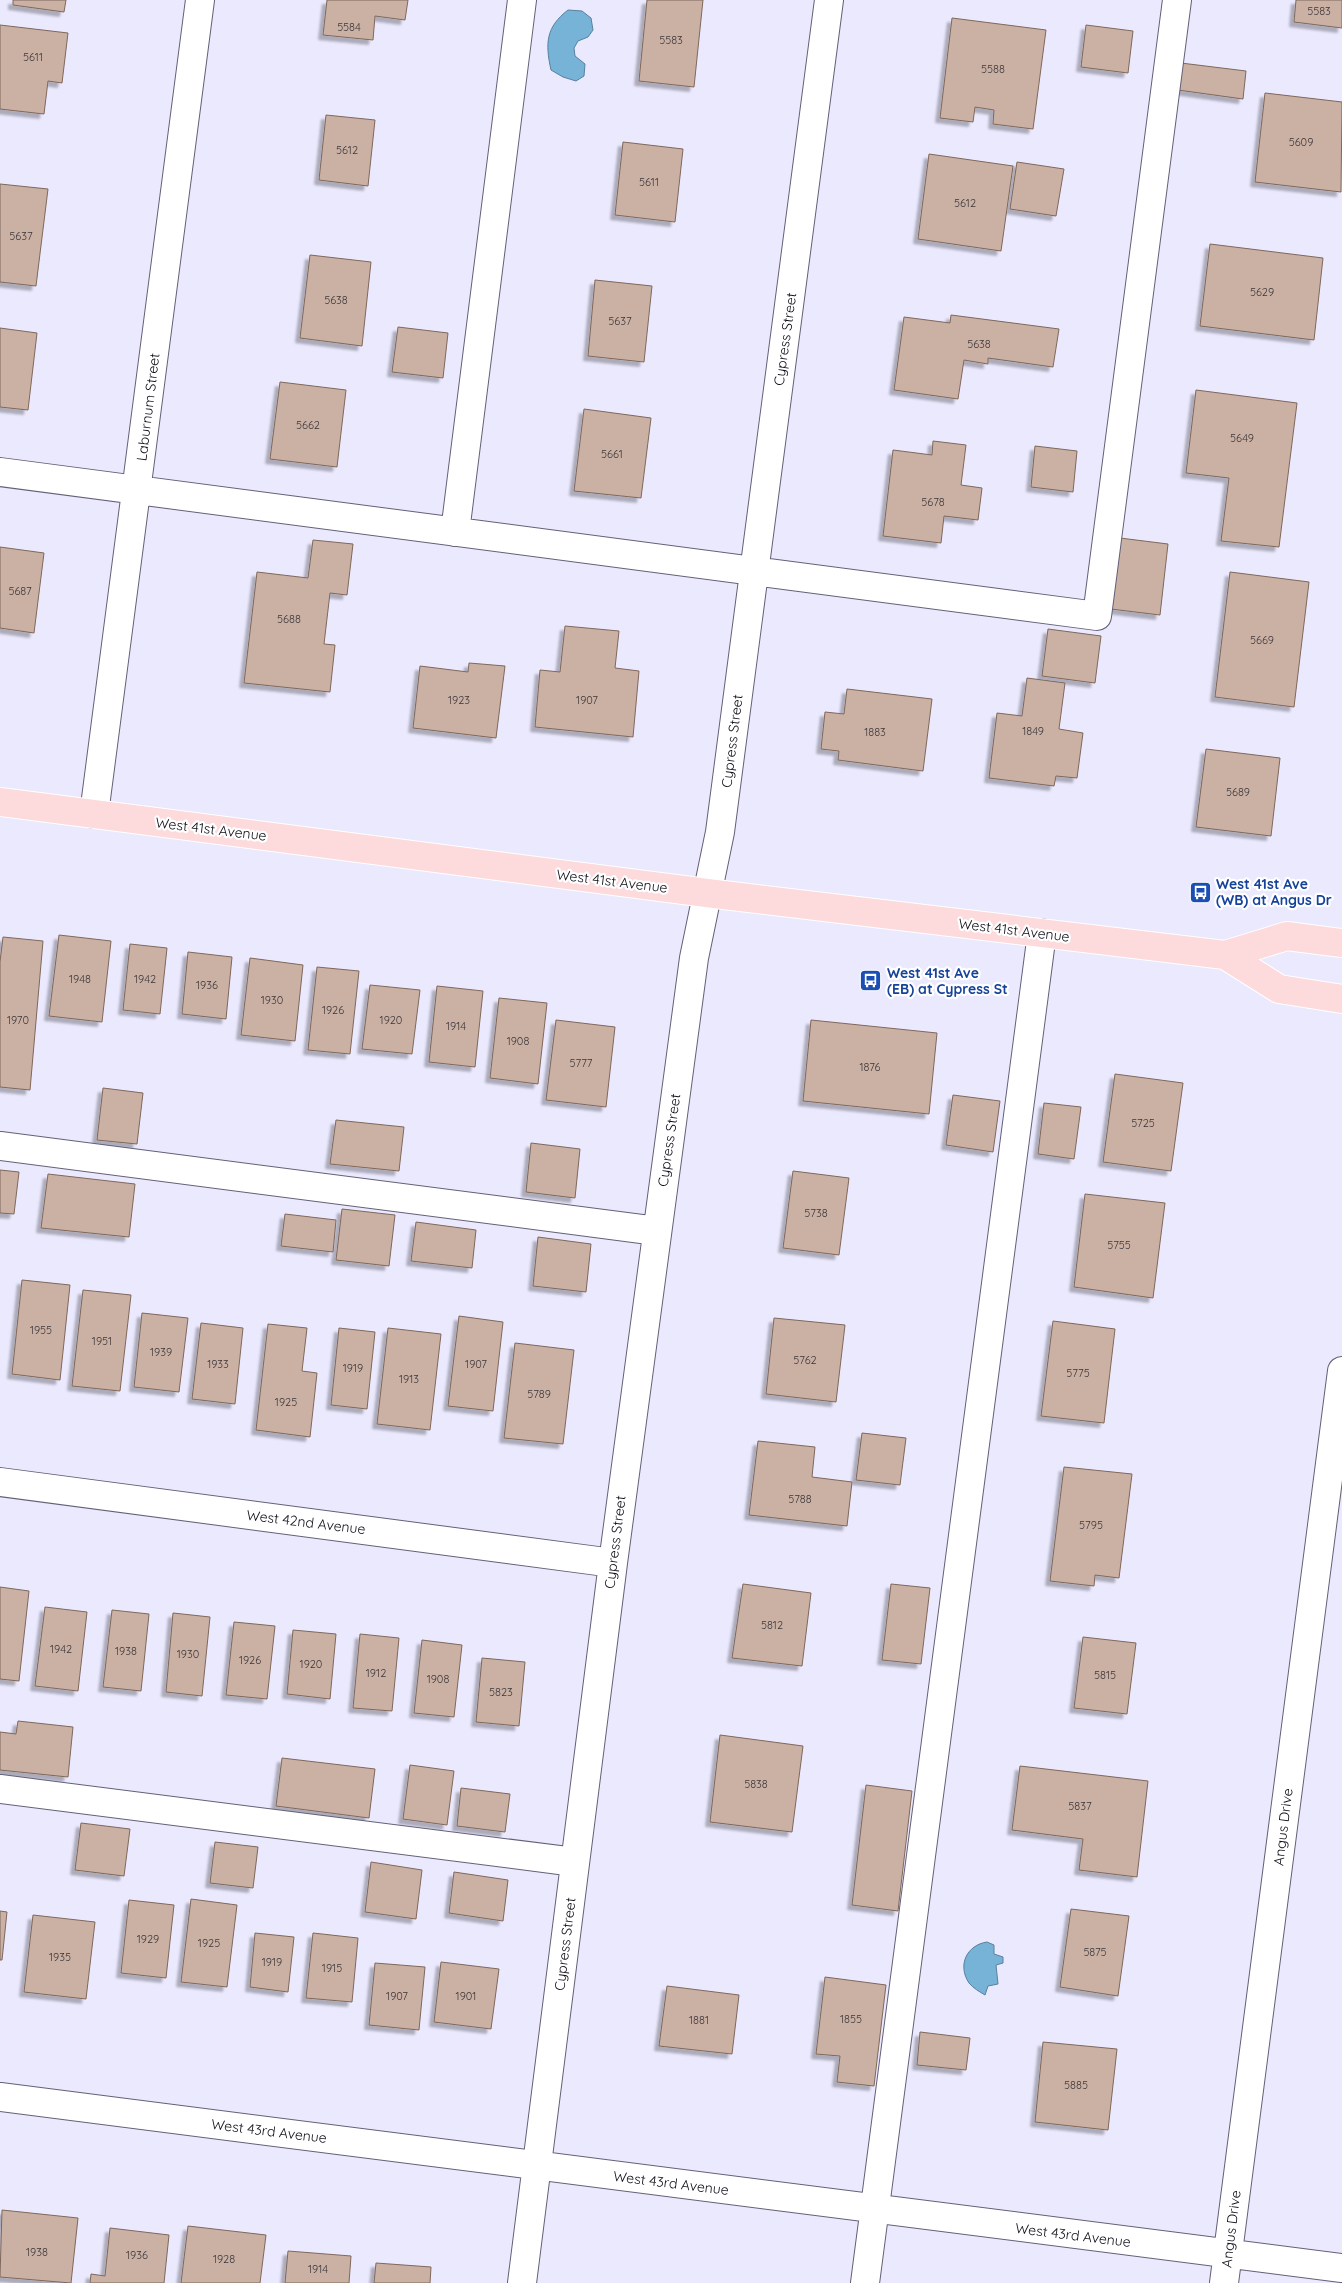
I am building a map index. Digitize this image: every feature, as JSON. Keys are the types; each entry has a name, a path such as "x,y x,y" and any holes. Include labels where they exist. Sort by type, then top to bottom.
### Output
{"main road":[{"name":"West 41st Avenue","path":"0,802 707,894 1225,956 1279,989 1342,1000"},
{"name":"West 41st Avenue","path":"1225,956 1287,936 1342,943"}],"street":[{"name":"Laburnum Street","path":"94,814 200,0"},
{"path":"456,532 522,0"},
{"name":"Cypress Street","path":"522,2283 656,1231 694,958 720,832 829,0"},
{"path":"0,472 1096,616 1177,0"},
{"path":"864,2283 1042,933"},
{"path":"0,1146 656,1231"},
{"name":"Angus Drive","path":"1224,2283 1342,1371"},
{"name":"West 42nd Avenue","path":"0,1482 613,1563"},
{"path":"0,1789 575,1862"},
{"name":"West 43rd Avenue","path":"0,2097 1342,2268"}],"water":[{"path":"568,10 582,11 591,18 593,30 588,37 578,41 574,48 575,56 585,64 584,76 576,81 563,77 551,70 548,52 551,29"},
{"path":"987,1942 994,1945 994,1954 1003,1957 1003,1963 996,1965 998,1984 988,1986 985,1995 969,1983 964,1963 969,1952 974,1947"}],"building":[{"path":"13,0 66,0 64,12 13,5"},
{"path":"327,0 408,0 405,20 375,16 373,40 323,35"},
{"path":"647,0 703,0 694,87 639,81"},
{"path":"1296,0 1342,0 1342,28 1294,22"},
{"path":"952,18 1046,30 1033,129 993,124 994,110 975,107 973,122 940,118"},
{"path":"0,25 68,33 62,83 48,81 44,114 0,109"},
{"path":"1086,25 1133,31 1128,73 1081,67"},
{"path":"1181,63 1246,71 1243,99 1178,90"},
{"path":"1265,93 1342,102 1341,192 1255,182"},
{"path":"326,115 375,120 368,186 319,180"},
{"path":"623,142 683,149 675,222 615,215"},
{"path":"929,154 1013,166 1001,251 918,239"},
{"path":"1017,162 1064,169 1056,216 1010,209"},
{"path":"0,184 48,189 36,286 0,282"},
{"path":"1210,244 1323,258 1314,340 1200,326"},
{"path":"310,255 371,262 362,346 300,338"},
{"path":"595,280 652,286 644,362 588,356"},
{"path":"951,315 1059,329 1053,367 988,358 988,364 964,360 958,399 894,390 904,317 950,323"},
{"path":"398,327 448,333 443,378 392,372"},
{"path":"0,328 37,333 28,410 0,407"},
{"path":"280,382 346,390 337,467 270,459"},
{"path":"1196,390 1297,403 1279,547 1221,541 1229,478 1186,473"},
{"path":"584,409 651,418 641,498 574,491"},
{"path":"933,441 966,445 961,485 982,488 978,520 944,516 941,543 883,536 893,450 932,455"},
{"path":"1035,446 1077,451 1073,492 1031,487"},
{"path":"1120,538 1168,544 1160,615 1111,609"},
{"path":"313,540 353,544 347,595 330,593 324,644 335,645 330,692 244,683 257,572 308,578"},
{"path":"0,547 44,553 34,633 0,628"},
{"path":"1230,572 1309,582 1294,707 1215,697"},
{"path":"565,626 619,631 615,668 639,671 633,737 535,727 540,670 560,672"},
{"path":"1048,629 1101,636 1095,683 1042,676"},
{"path":"469,663 505,666 496,738 413,728 420,666 468,672"},
{"path":"1027,678 1065,683 1059,729 1083,733 1077,778 1056,776 1054,786 989,778 997,713 1022,716"},
{"path":"847,689 932,699 923,771 838,760 839,751 821,749 825,712 844,714"},
{"path":"1206,749 1280,758 1271,836 1196,827"},
{"path":"59,935 111,941 102,1022 49,1016"},
{"path":"3,937 43,941 30,1090 0,1087 0,962"},
{"path":"130,944 167,948 160,1014 123,1010"},
{"path":"188,952 232,957 226,1019 182,1014"},
{"path":"250,958 303,965 295,1041 241,1035"},
{"path":"317,967 359,971 350,1054 308,1050"},
{"path":"370,985 420,990 412,1054 362,1049"},
{"path":"437,986 483,991 475,1067 429,1062"},
{"path":"499,998 547,1003 538,1084 490,1078"},
{"path":"556,1020 615,1027 606,1107 546,1100"},
{"path":"811,1020 937,1033 929,1114 803,1101"},
{"path":"1115,1074 1183,1083 1171,1171 1103,1162"},
{"path":"103,1088 143,1093 137,1144 97,1140"},
{"path":"953,1095 1000,1101 993,1152 946,1145"},
{"path":"1044,1103 1081,1107 1074,1159 1038,1154"},
{"path":"336,1120 404,1127 399,1171 330,1164"},
{"path":"531,1143 580,1149 575,1198 526,1192"},
{"path":"0,1170 19,1172 14,1214 0,1213"},
{"path":"793,1171 849,1178 839,1255 783,1248"},
{"path":"48,1174 135,1184 129,1237 41,1228"},
{"path":"1085,1194 1165,1203 1153,1298 1074,1287"},
{"path":"342,1209 395,1215 389,1266 336,1260"},
{"path":"285,1214 336,1220 333,1252 281,1246"},
{"path":"416,1222 476,1230 472,1268 411,1261"},
{"path":"538,1237 591,1244 586,1292 533,1286"},
{"path":"22,1280 70,1285 60,1380 12,1374"},
{"path":"83,1290 131,1295 120,1391 72,1386"},
{"path":"142,1313 188,1318 179,1392 134,1387"},
{"path":"459,1316 503,1322 493,1411 448,1406"},
{"path":"774,1318 845,1325 836,1402 766,1394"},
{"path":"1053,1321 1115,1329 1104,1423 1041,1416"},
{"path":"201,1323 243,1328 235,1404 192,1399"},
{"path":"268,1324 307,1328 302,1371 317,1373 310,1437 256,1430"},
{"path":"339,1328 375,1332 367,1409 331,1405"},
{"path":"388,1328 441,1334 430,1430 377,1424"},
{"path":"515,1343 574,1350 563,1444 504,1438"},
{"path":"862,1433 906,1438 900,1485 856,1480"},
{"path":"758,1441 815,1447 812,1477 852,1482 847,1526 749,1515"},
{"path":"1064,1467 1132,1474 1119,1578 1095,1575 1094,1586 1050,1581"},
{"path":"743,1584 811,1593 802,1666 732,1658"},
{"path":"891,1584 930,1588 921,1664 882,1660"},
{"path":"0,1587 29,1591 19,1681 0,1679"},
{"path":"45,1607 87,1612 78,1691 35,1686"},
{"path":"112,1610 149,1614 141,1691 103,1687"},
{"path":"173,1613 210,1617 202,1696 166,1692"},
{"path":"234,1622 275,1626 267,1699 226,1695"},
{"path":"293,1630 336,1634 330,1699 287,1694"},
{"path":"360,1634 399,1638 392,1711 353,1708"},
{"path":"1083,1637 1136,1643 1127,1714 1074,1708"},
{"path":"422,1640 462,1645 454,1717 414,1713"},
{"path":"482,1658 525,1662 519,1726 476,1722"},
{"path":"18,1721 73,1727 68,1777 0,1770 0,1732 16,1734"},
{"path":"720,1735 803,1746 792,1832 710,1822"},
{"path":"282,1758 375,1769 369,1818 276,1806"},
{"path":"410,1765 454,1771 447,1825 403,1819"},
{"path":"1020,1766 1148,1781 1137,1877 1079,1870 1083,1839 1012,1830"},
{"path":"866,1785 912,1791 898,1911 852,1905"},
{"path":"461,1788 510,1794 505,1832 457,1826"},
{"path":"81,1823 130,1829 124,1876 75,1870"},
{"path":"215,1842 258,1847 253,1888 210,1883"},
{"path":"371,1862 422,1870 416,1919 365,1912"},
{"path":"454,1872 508,1880 503,1921 449,1913"},
{"path":"191,1899 237,1905 227,1987 181,1982"},
{"path":"129,1900 174,1905 166,1978 121,1973"},
{"path":"1071,1909 1129,1916 1118,1996 1060,1987"},
{"path":"0,1911 7,1912 2,1960 0,1960"},
{"path":"33,1915 95,1922 86,1999 24,1992"},
{"path":"255,1933 294,1937 288,1992 250,1987"},
{"path":"313,1933 358,1938 352,2002 306,1998"},
{"path":"441,1962 499,1969 491,2029 434,2022"},
{"path":"375,1963 425,1967 419,2030 369,2025"},
{"path":"825,1977 886,1985 874,2086 837,2082 840,2056 816,2054"},
{"path":"667,1986 739,1995 732,2054 659,2046"},
{"path":"920,2032 970,2038 966,2070 917,2065"},
{"path":"1043,2042 1117,2049 1108,2130 1035,2122"},
{"path":"2,2210 78,2218 71,2283 0,2277"},
{"path":"188,2226 266,2235 260,2283 181,2283"},
{"path":"110,2228 169,2235 164,2283 90,2283 91,2274 105,2276"},
{"path":"288,2251 351,2256 349,2283 285,2283"},
{"path":"376,2263 431,2267 430,2283 374,2283"}],"place":[{"name":"West 41st Ave (WB) at Angus Dr","path":"1200,892"},
{"name":"West 41st Ave (EB) at Cypress St","path":"871,981"}]}
